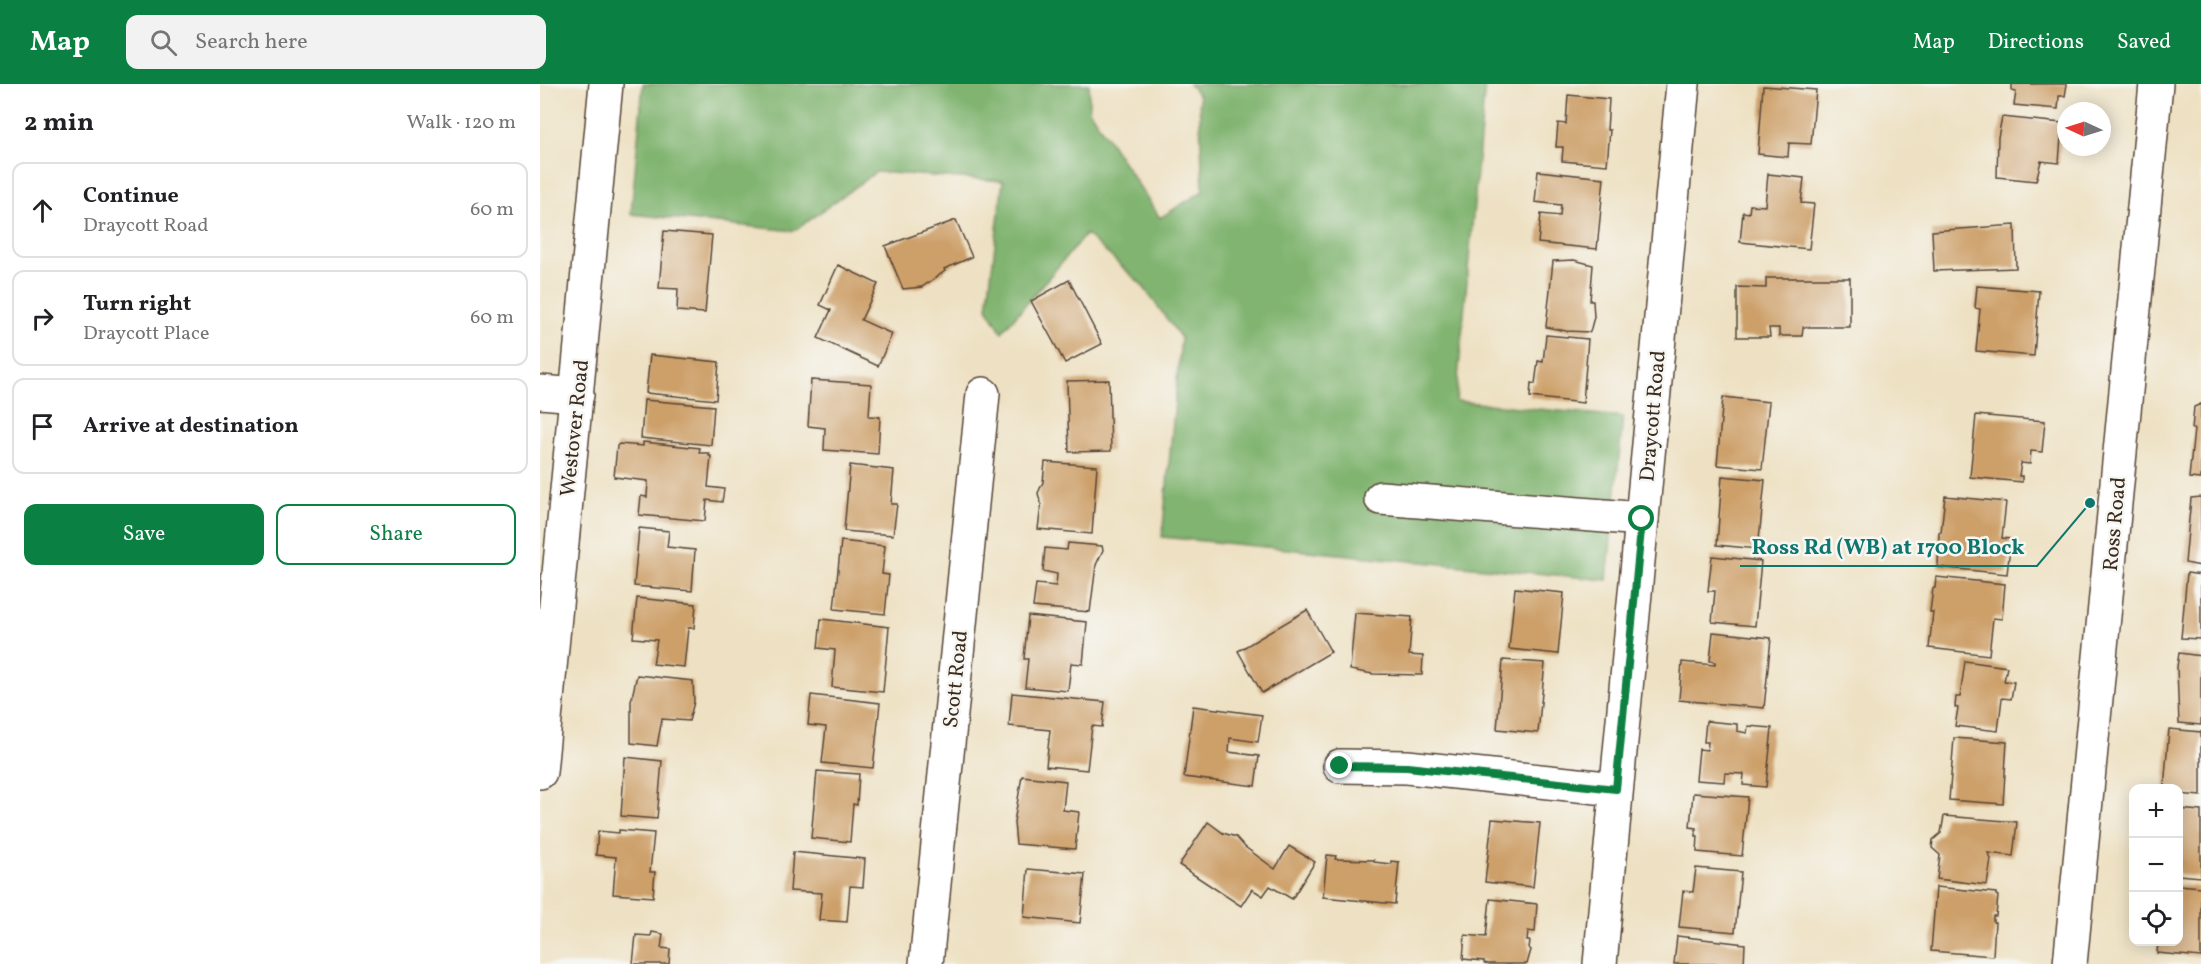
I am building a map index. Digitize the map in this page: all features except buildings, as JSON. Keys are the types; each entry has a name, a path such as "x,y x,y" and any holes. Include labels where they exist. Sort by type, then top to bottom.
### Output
{"street":[{"name":"Westover Road","path":"540,772 606,84"},
{"name":"Draycott Road","path":"1600,964 1683,84"},
{"name":"Ross Road","path":"2070,964 2156,84"},
{"path":"540,392 577,395"},
{"name":"Scott Road","path":"926,964 983,394"},
{"path":"1381,498 1642,519"},
{"path":"1340,766 1407,767 1616,789"}],"green space":[{"path":"643,84 1089,84 1089,110 1160,218 1203,191 1199,96 1189,84 1485,84 1456,401 1623,417 1607,580 1162,537 1181,338 1142,285 1086,234 1002,332 987,308 1003,181 876,172 794,231 631,214"}],"place":[{"name":"Ross Rd (WB) at 1700 Block","path":"2090,503"}],"route":[{"path":"1340,766 1407,767 1616,789 1642,519"}]}
